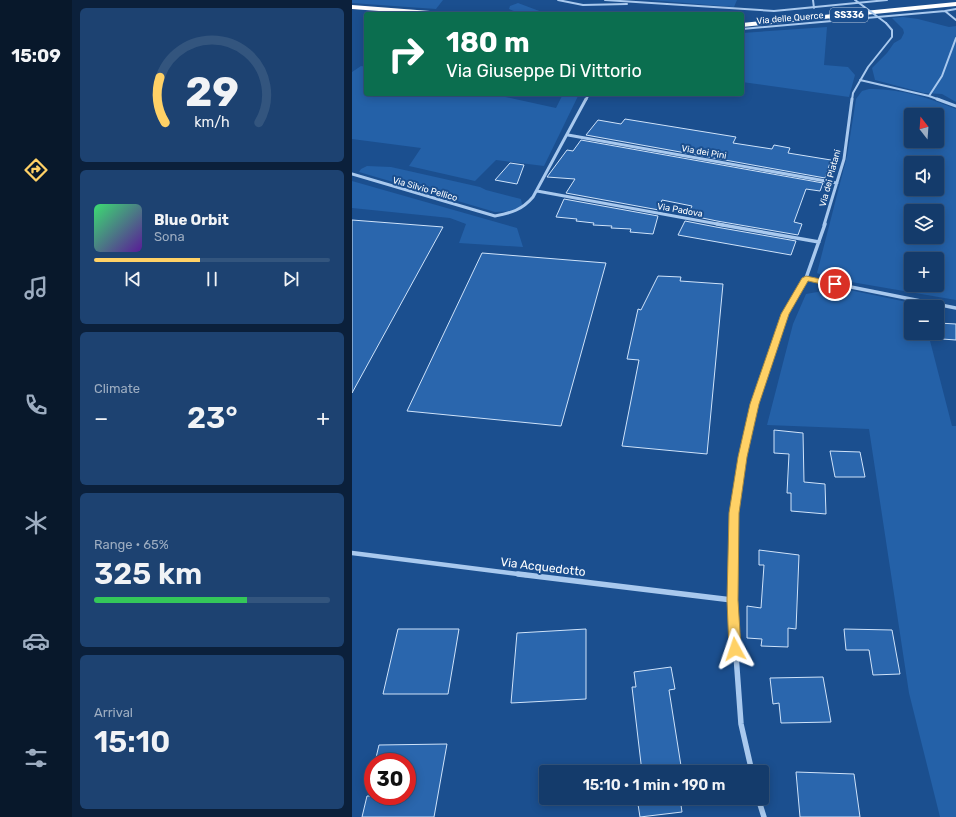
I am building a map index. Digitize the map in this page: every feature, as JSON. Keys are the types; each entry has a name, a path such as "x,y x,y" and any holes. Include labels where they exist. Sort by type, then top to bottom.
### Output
{"highway":[{"name":"SS336","path":"744,20 944,0"},
{"name":"SS336","path":"744,25 956,4"},
{"path":"352,7 417,12"},
{"path":"352,12 364,13"}],"street":[{"path":"558,0 582,5 639,3"},
{"path":"605,0 774,11 887,0"},
{"path":"813,0 814,8"},
{"name":"Via dei Platani","path":"750,765 741,724 732,600 734,513 737,485 751,418 785,314 806,278 837,183 844,159 853,93 868,67 892,37 892,30 886,23 855,0"},
{"name":"Via delle Querce","path":"744,29 788,26 956,9"},
{"path":"945,11 956,20"},
{"path":"929,96 942,76 956,38"},
{"path":"860,80 929,96 956,106"},
{"path":"537,191 588,96"},
{"name":"Via dei Pini","path":"568,135 837,183"},
{"name":"Via Silvio Pellico","path":"352,174 495,216 513,213 526,207 537,191"},
{"name":"Via Padova","path":"537,191 819,242"},
{"path":"806,278 956,308"},
{"name":"Via Acquedotto","path":"352,553 732,600"},
{"path":"760,805 764,817"}],"shaded area":[{"path":"352,0 443,0 436,9 352,3"},
{"path":"649,0 737,0 734,7"},
{"path":"518,3 542,12 516,12 509,9 510,6"},
{"path":"903,17 918,19 949,27 956,26 956,102 942,94 924,93 875,80 872,68 887,53 894,43 901,39 904,33 903,29 892,18"},
{"path":"827,27 824,65 848,67 855,75 849,97 744,82 744,33"},
{"path":"361,66 364,67 364,96 501,96 556,108 562,96 578,96 544,166 496,160 475,181 409,166 421,148 352,139 352,72"},
{"path":"869,89 891,90 925,98 956,109 956,300 909,292 944,292 944,252 904,252 904,291 828,278 817,273 847,156 856,99 862,91"},
{"path":"367,166 391,167 480,187 521,199 522,205 513,211 495,212 359,172"},
{"path":"352,181 517,228 523,247 459,243 466,224 450,218 352,208"},
{"path":"840,288 904,301 904,340 930,340 952,426 956,426 956,817 940,817 909,693 869,429 767,425 793,324 806,294"}],"building":[{"path":"625,119 736,137 733,143 772,149 774,145 790,148 788,153 831,160 825,178 586,135 598,120 621,124"},
{"path":"581,140 823,183 820,191 806,189 794,222 802,224 798,235 717,221 688,215 692,206 662,200 659,210 566,193 575,179 547,177 567,150 573,151"},
{"path":"510,163 524,165 517,184 495,180"},
{"path":"564,199 658,216 653,234 630,232 631,229 611,228 612,226 593,225 594,223 576,221 577,219 556,217"},
{"path":"352,220 443,227 352,393"},
{"path":"685,221 796,241 791,255 678,235"},
{"path":"482,253 606,263 561,426 407,411"},
{"path":"658,276 681,277 680,281 723,284 707,454 622,446 639,360 627,359 638,309 641,310"},
{"path":"944,323 956,324 956,340 944,339"},
{"path":"774,430 803,433 804,482 825,484 826,514 791,511 791,493 787,493 789,454 774,453"},
{"path":"830,451 860,452 865,477 835,477"},
{"path":"759,550 799,555 796,629 788,628 788,647 761,646 762,639 747,638 747,606 761,608 764,565 759,565"},
{"path":"398,629 459,629 448,694 383,694"},
{"path":"586,629 586,699 511,703 517,633"},
{"path":"844,629 892,630 900,674 873,675 869,650 846,650"},
{"path":"671,667 675,689 669,690 681,765 641,765 632,687 636,687 634,672"},
{"path":"823,677 831,722 781,723 779,703 773,704 770,678"},
{"path":"447,744 434,817 362,817 365,805 416,805 416,753 377,753 379,745"},
{"path":"796,772 854,774 860,817 800,817"},
{"path":"638,805 681,805 682,812 640,817"}],"route":[{"path":"735,649 732,600 734,513 742,457 754,404 785,314 806,278 835,284"}]}
